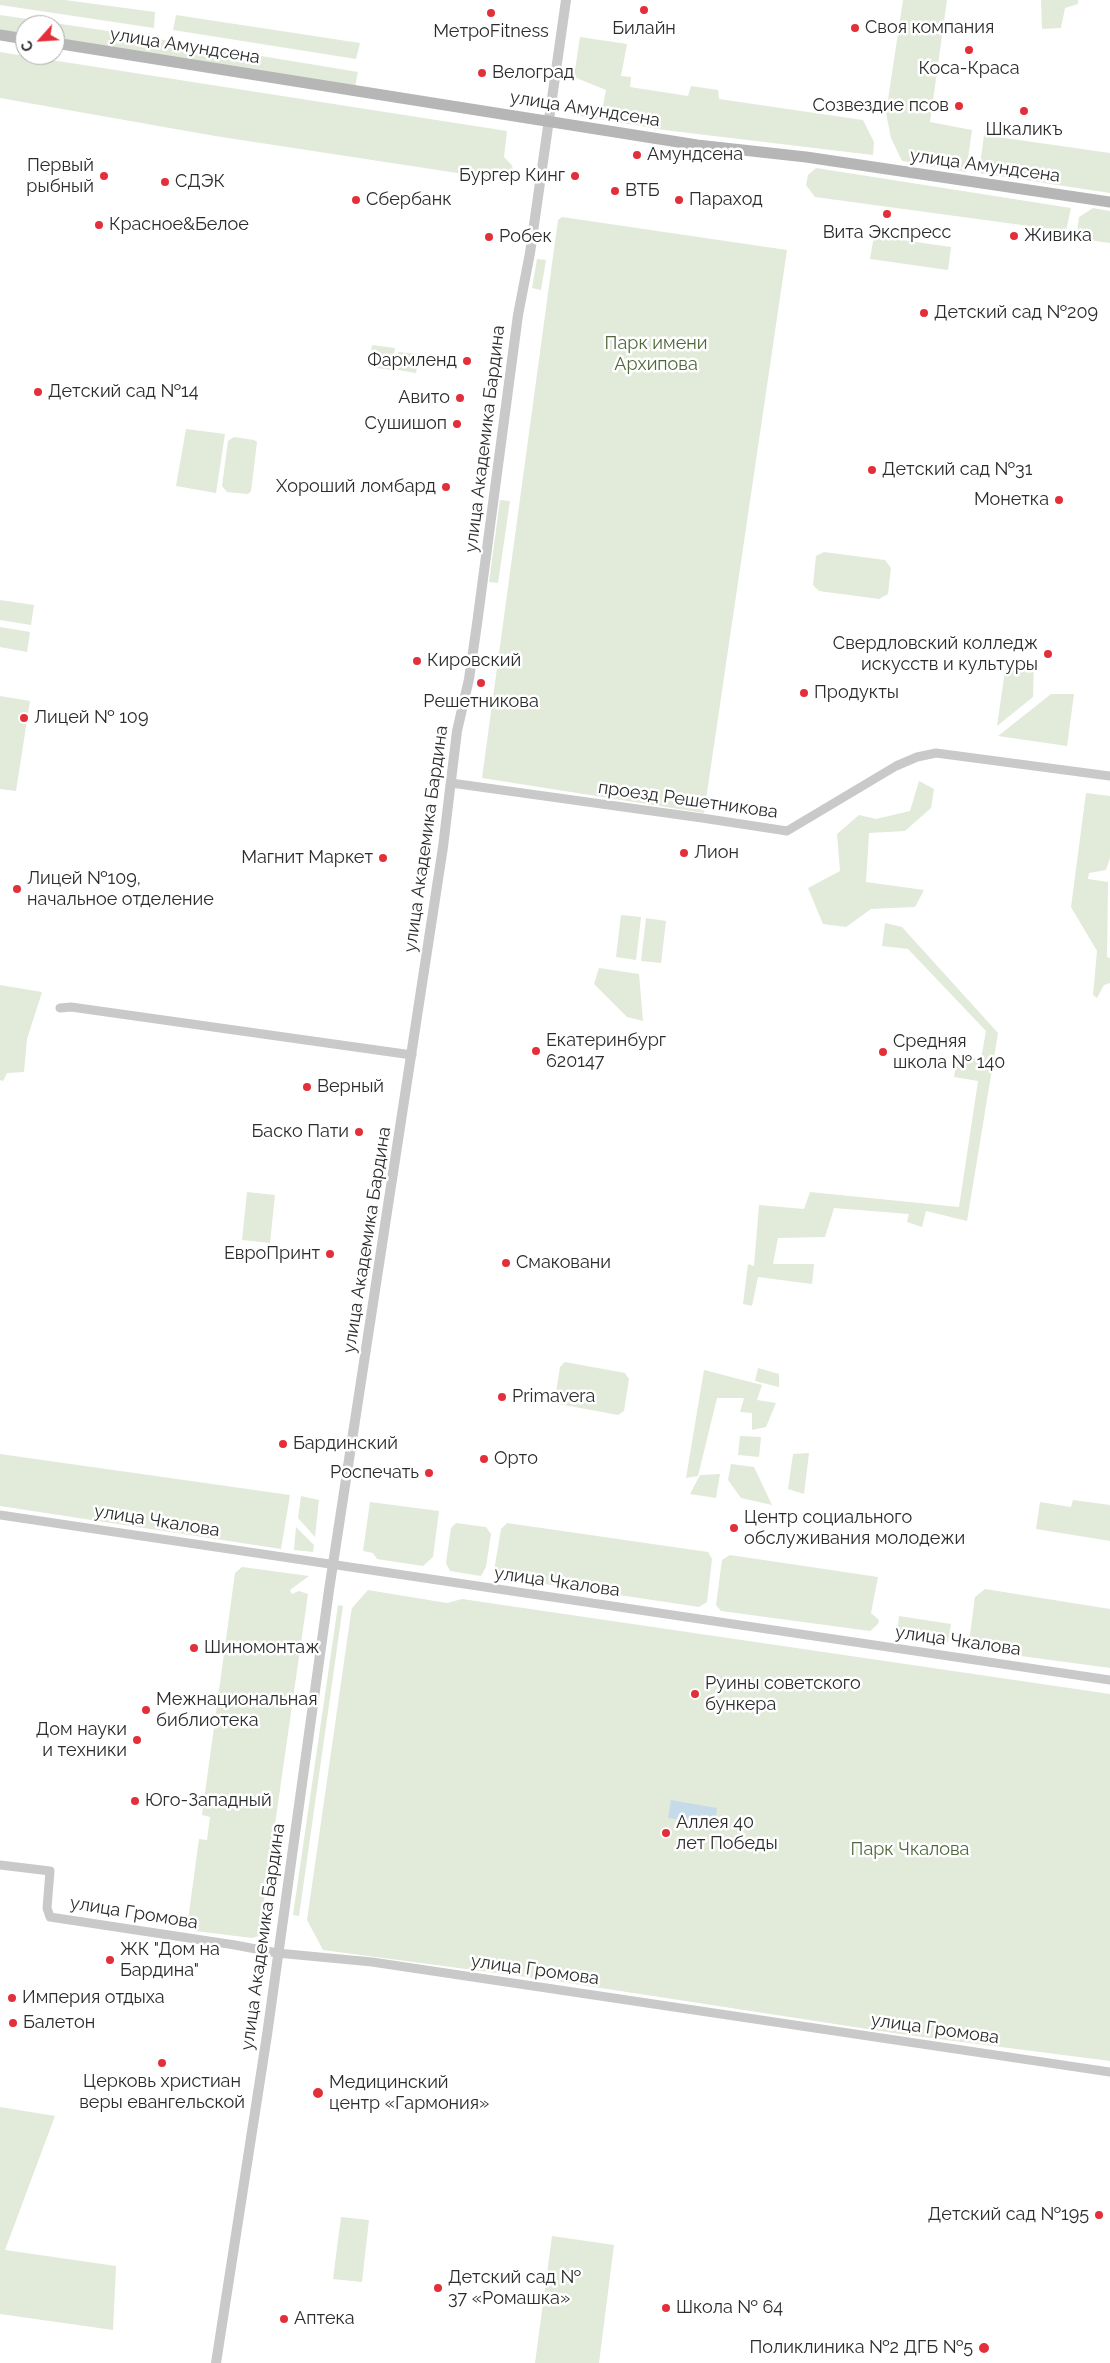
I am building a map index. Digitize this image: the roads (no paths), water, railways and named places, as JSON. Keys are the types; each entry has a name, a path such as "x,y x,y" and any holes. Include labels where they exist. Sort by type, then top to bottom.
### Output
{"main road":[{"path":"0,35 15,37"},
{"name":"улица Амундсена","path":"65,46 698,145 806,157 1110,202"}],"street":[{"name":"улица Академика Бардина","path":"216,2363 267,2035 277,1953 333,1565 443,848 457,731 469,680 518,314 530,253 566,0"},
{"name":"проезд Решетникова","path":"451,783 693,816 787,832 896,766 917,757 936,753 1110,776"},
{"path":"60,1008 71,1007 412,1055"},
{"name":"улица Чкалова","path":"0,1515 1110,1680"},
{"name":"улица Громова","path":"0,1866 50,1871 47,1908 50,1917 277,1953 372,1962 1110,2072"}],"water":[{"path":"671,1800 717,1808 715,1825 668,1818"}],"place":[{"name":"Билайн","path":"644,10"},
{"name":"МетроFitness","path":"491,13"},
{"name":"Своя компания","path":"855,28"},
{"name":"Коса-Краса","path":"969,50"},
{"name":"Велоград","path":"482,73"},
{"name":"Созвездие псов","path":"959,106"},
{"name":"Шкаликъ","path":"1024,111"},
{"name":"Амундсена","path":"637,155"},
{"name":"Первый рыбный","path":"104,176"},
{"name":"Бургер Кинг","path":"575,176"},
{"name":"СДЭК","path":"165,182"},
{"name":"ВТБ","path":"615,191"},
{"name":"Сбербанк","path":"356,200"},
{"name":"Параход","path":"679,200"},
{"name":"Вита Экспресс","path":"887,214"},
{"name":"Красное&Белое","path":"99,225"},
{"name":"Живика","path":"1014,236"},
{"name":"Робек","path":"489,237"},
{"name":"Детский сад №209","path":"924,313"},
{"name":"Фармленд","path":"467,361"},
{"name":"Детский сад №14","path":"38,392"},
{"name":"Авито","path":"460,398"},
{"name":"Сушишоп","path":"457,424"},
{"name":"Детский сад №31","path":"872,470"},
{"name":"Хороший ломбард","path":"446,487"},
{"name":"Монетка","path":"1059,500"},
{"name":"Свердловский колледж искусств и культуры","path":"1048,654"},
{"name":"Кировский","path":"417,661"},
{"name":"Решетникова","path":"481,683"},
{"name":"Продукты","path":"804,693"},
{"name":"Лицей № 109","path":"24,718"},
{"name":"Лион","path":"684,853"},
{"name":"Магнит Маркет","path":"383,858"},
{"name":"Лицей №109, начальное отделение","path":"17,889"},
{"name":"Екатеринбург 620147","path":"536,1051"},
{"name":"Средняя школа № 140","path":"883,1052"},
{"name":"Верный","path":"307,1087"},
{"name":"Баско Пати","path":"359,1132"},
{"name":"ЕвроПринт","path":"330,1254"},
{"name":"Смаковани","path":"506,1263"},
{"name":"Primavera","path":"502,1397"},
{"name":"Бардинский","path":"283,1444"},
{"name":"Орто","path":"484,1459"},
{"name":"Роспечать","path":"429,1473"},
{"name":"Центр социального обслуживания молодежи","path":"734,1528"},
{"name":"Шиномонтаж","path":"194,1648"},
{"name":"Руины советского бункера","path":"695,1694"},
{"name":"Межнациональная библиотека","path":"146,1710"},
{"name":"Дом науки и техники","path":"137,1740"},
{"name":"Юго-Западный","path":"135,1801"},
{"name":"Аллея 40 лет Победы","path":"666,1833"},
{"name":"ЖК \"Дом на Бардина\"","path":"110,1960"},
{"name":"Империя отдыха","path":"12,1998"},
{"name":"Балетон","path":"13,2023"},
{"name":"Церковь христиан веры евангельской","path":"162,2063"},
{"name":"Медицинский центр «Гармония»","path":"318,2093"},
{"name":"Детский сад №195","path":"1099,2215"},
{"name":"Детский сад № 37 «Ромашка»","path":"438,2288"},
{"name":"Школа № 64","path":"666,2308"},
{"name":"Аптека","path":"284,2319"},
{"name":"Поликлиника №2 ДГБ №5","path":"984,2348"}],"park label":[{"name":"Парк имени Архипова","path":"656,354"},
{"name":"Парк Чкалова","path":"910,1850"}]}
